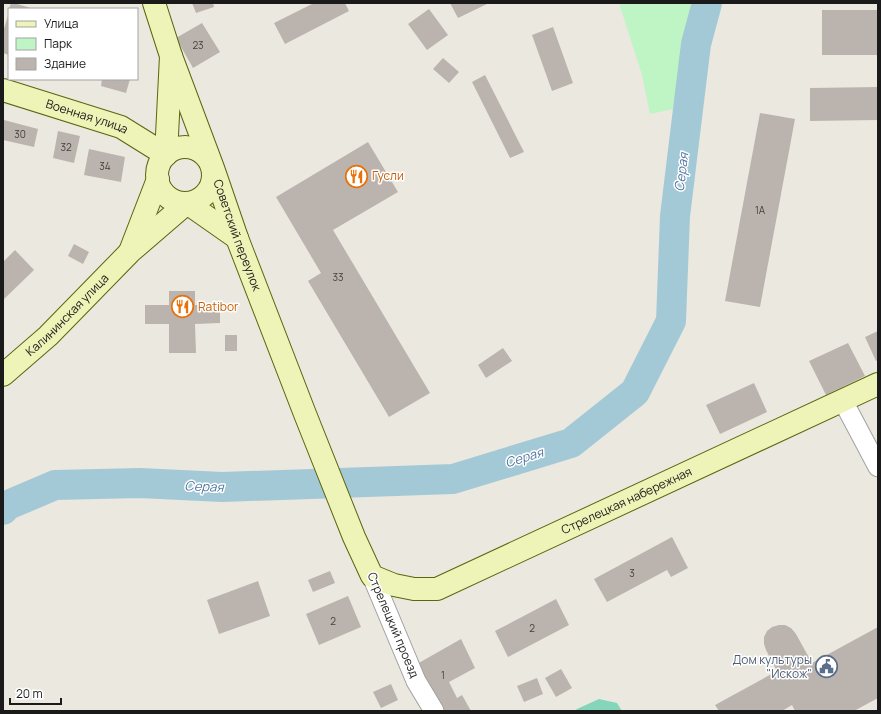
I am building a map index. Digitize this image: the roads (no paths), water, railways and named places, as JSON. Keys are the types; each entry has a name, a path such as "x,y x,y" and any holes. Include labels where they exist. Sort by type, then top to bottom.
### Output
{"street":[{"path":"154,3 171,56 166,155"},
{"name":"Советский переулок","path":"171,56 213,168 237,238 354,537"},
{"name":"Военная улица","path":"3,90 121,127 166,155"},
{"path":"186,147 200,151 210,161 213,168 214,176 208,192 202,198 195,201 186,203 173,200 163,192 159,186 158,172 162,160 172,150 178,148 186,147"},
{"path":"130,252 158,179"},
{"path":"186,203 237,238"},
{"name":"Калининская улица","path":"3,375 48,336 130,252 186,203"},
{"name":"Стрелецкая набережная","path":"372,576 394,586 414,589 437,589 878,384"},
{"path":"843,401 878,467"},
{"name":"Стрелецкий проезд","path":"354,537 416,681 434,711"}],"waterway":[{"name":"Серая","path":"3,510 8,505 55,485 140,483 222,487 453,479 571,443 635,392 671,321 675,216 696,44 707,3"}],"place":[{"name":"Гусли","path":"356,176"},
{"name":"Ratibor","path":"183,307"},
{"name":"Дом культуры \"Искож\"","path":"827,667"}]}
